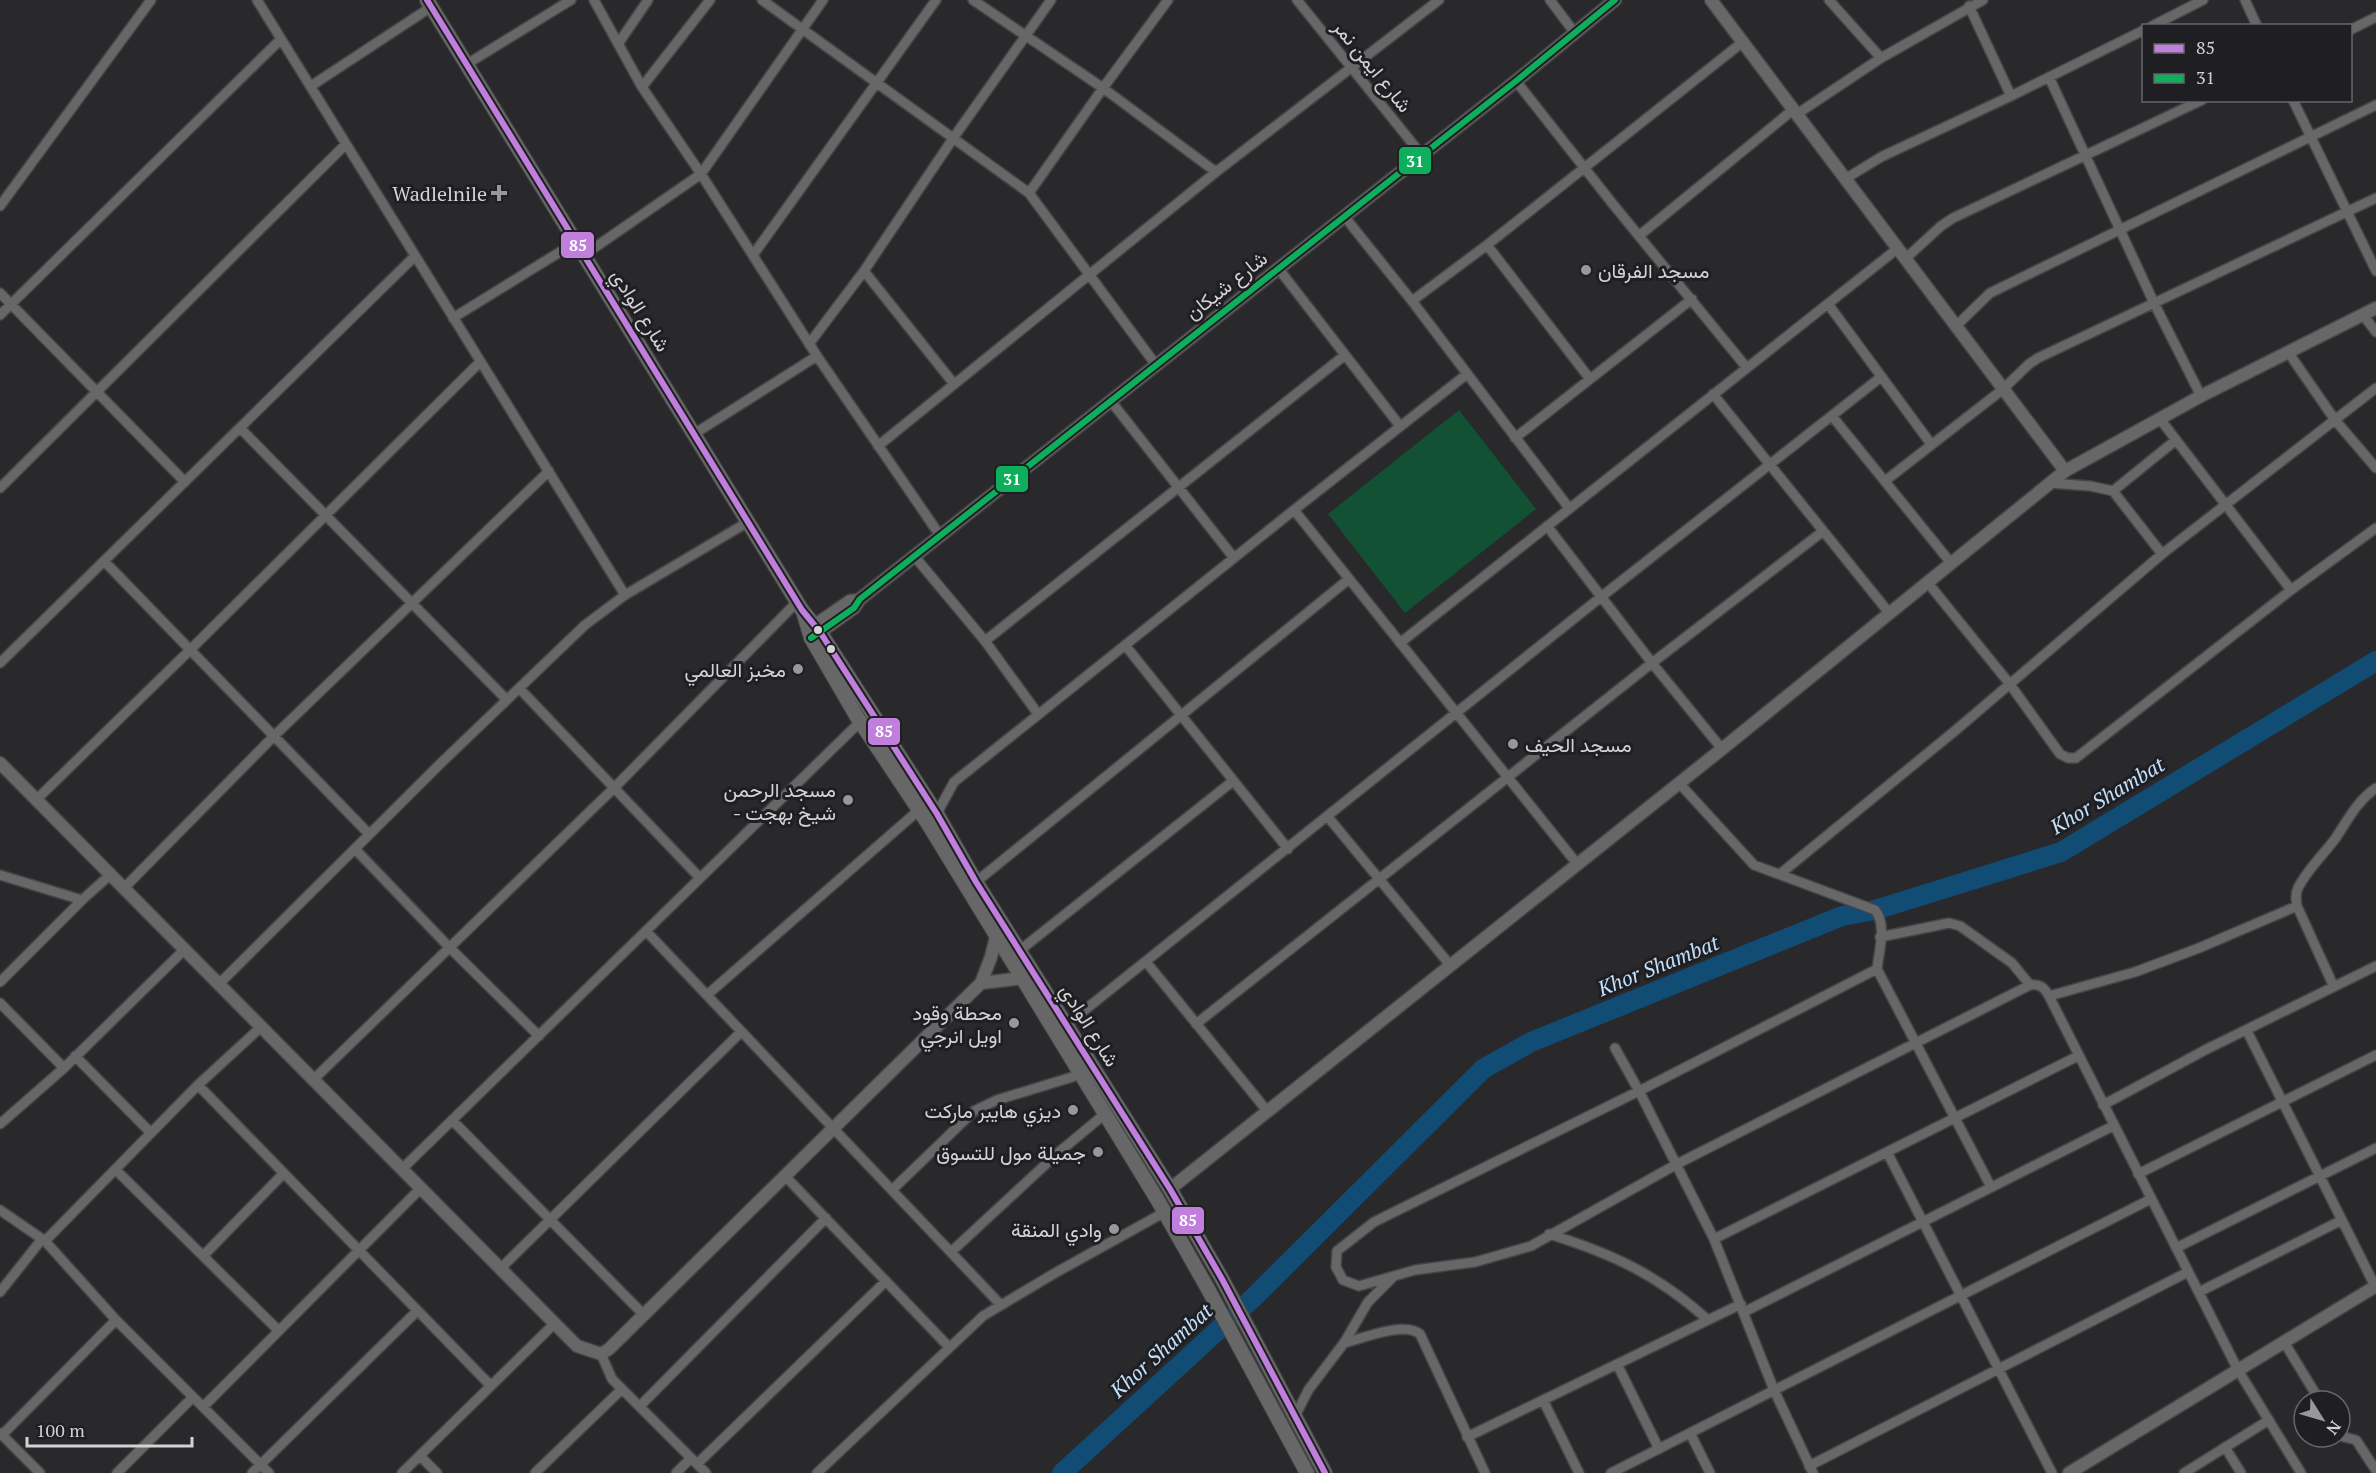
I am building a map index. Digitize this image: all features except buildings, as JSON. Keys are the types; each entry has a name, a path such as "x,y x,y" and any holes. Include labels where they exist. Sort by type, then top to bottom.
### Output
{"main road":[{"name":"شارع الوادي","path":"429,3 800,606 860,722 919,810 932,818 996,937 1165,1212 1306,1473"},
{"name":"شارع الوادي","path":"813,632 1170,1189 1222,1279 1325,1473"}],"street":[{"path":"0,206 151,0"},
{"path":"256,0 625,595"},
{"path":"466,64 571,0"},
{"path":"594,0 642,87 701,174 809,344 941,537"},
{"path":"618,44 648,0"},
{"path":"642,87 710,0"},
{"path":"762,0 954,137 1029,194 1156,365"},
{"path":"584,255 701,174 823,0"},
{"path":"753,255 936,0"},
{"path":"973,0 1102,88 1216,172"},
{"path":"809,344 864,271 954,137 1051,0"},
{"path":"1029,194 1102,88 1168,0"},
{"name":"شارع ايمن نمر","path":"1297,0 1421,154"},
{"path":"878,446 1216,172 1439,0"},
{"path":"1550,0 1574,32"},
{"name":"شارع شيكان","path":"813,632 850,601 860,599 941,537 1110,400 1516,81 1615,0"},
{"path":"1712,0 2002,390 2065,471"},
{"path":"1828,0 1881,58"},
{"path":"1640,235 1795,111 1969,6 1983,0"},
{"path":"2180,0 2189,7"},
{"path":"2156,24 2203,0"},
{"path":"2245,0 2256,24"},
{"path":"311,86 429,3"},
{"path":"1969,6 2011,96"},
{"path":"2352,29 2376,17"},
{"path":"1845,179 1881,157 2142,31"},
{"path":"0,315 281,39"},
{"path":"1412,301 1487,245 1744,41"},
{"path":"2049,77 2154,303 2201,396"},
{"path":"1516,81 1747,368"},
{"path":"1905,260 1941,225 1953,218 2198,102"},
{"path":"2294,102 2376,271"},
{"path":"1956,326 1990,293 2376,105"},
{"path":"0,488 346,144"},
{"path":"0,189 9,195"},
{"path":"1885,481 2002,390 2038,358 2376,198"},
{"path":"1344,216 1412,301 1569,508"},
{"path":"453,318 576,242"},
{"path":"1487,245 1590,379"},
{"path":"1400,643 1897,249"},
{"path":"0,663 415,256"},
{"path":"1278,268 1400,426"},
{"path":"864,271 954,384"},
{"path":"0,293 185,482"},
{"path":"1515,438 1692,299"},
{"path":"1828,304 1931,444"},
{"path":"1170,1189 1578,865 2065,471 2201,396 2376,308"},
{"path":"2363,315 2376,332"},
{"path":"2288,352 2335,420 2376,468"},
{"path":"985,641 1346,355"},
{"path":"694,434 817,356"},
{"path":"36,800 480,362"},
{"path":"932,818 954,782 1467,374"},
{"path":"1066,1025 1147,963 1601,597 1881,377"},
{"path":"1780,874 1956,730 2008,683 2162,554 2376,388"},
{"path":"1713,394 1890,614"},
{"path":"1110,400 1234,558"},
{"path":"1832,416 1952,563"},
{"path":"2160,419 2291,590"},
{"path":"240,428 507,700"},
{"path":"2113,491 2176,440"},
{"path":"124,888 273,737 549,471"},
{"path":"2049,483 2090,486 2113,491 2162,554"},
{"path":"1294,510 1578,865"},
{"path":"219,984 369,834 585,625 625,595 748,522"},
{"path":"1547,526 1652,663 1722,749"},
{"path":"1928,583 2008,683 2060,754 2068,758 2076,758 2291,590 2376,528"},
{"path":"1196,1024 1652,663 1822,532"},
{"path":"915,557 985,641 1038,714"},
{"path":"104,561 369,834"},
{"path":"975,882 1349,579"},
{"path":"314,1079 800,606"},
{"path":"1125,645 1288,849"},
{"path":"519,687 700,878"},
{"path":"402,1169 860,722"},
{"path":"0,763 578,1346 601,1354 612,1379 706,1473"},
{"path":"1019,951 1233,781"},
{"path":"1679,783 1754,865 1875,910 1880,916 1877,969 1991,1187"},
{"path":"2334,987 2297,906 2297,889 2360,801 2376,788"},
{"path":"707,995 919,810"},
{"path":"1328,817 1450,965"},
{"path":"355,849 539,1036"},
{"path":"0,982 111,874"},
{"path":"0,875 82,900"},
{"path":"2049,996 2135,972 2199,948 2297,906"},
{"path":"1880,937 1949,923 1960,926 2012,963 2030,985"},
{"path":"646,932 1000,1304"},
{"path":"601,1354 644,1315 981,983 992,957 996,937"},
{"path":"0,1124 64,1068 185,948"},
{"path":"1147,963 1268,1112"},
{"path":"2103,1104 2376,966"},
{"path":"1877,969 1640,1091 1374,1222 1337,1251 1336,1267 1343,1280 1359,1286 1394,1276 1505,1255 1531,1246 1677,1164 2030,985 2038,984 2049,996 2238,1370 2300,1472"},
{"path":"981,983 1023,978"},
{"path":"0,1003 64,1068"},
{"path":"0,1292 44,1240 198,1085 261,1027"},
{"path":"2069,1473 2376,1287 2247,1031"},
{"path":"501,1268 741,1032"},
{"path":"1615,1048 1640,1091 1714,1239 1774,1390 1811,1470 2188,1272"},
{"path":"2138,1174 2376,1055"},
{"path":"75,1056 151,1133"},
{"path":"1714,1239 2078,1056"},
{"path":"892,1190 974,1111 997,1100 1082,1074"},
{"path":"198,1085 491,1386"},
{"path":"951,1252 1059,1152 1106,1113"},
{"path":"452,1120 644,1315"},
{"path":"1467,1437 1708,1320 1743,1308 1923,1222 2113,1126"},
{"path":"2176,1248 2376,1148"},
{"path":"1887,1152 2052,1473"},
{"path":"116,1170 279,1331"},
{"path":"203,1256 283,1174"},
{"path":"785,1176 949,1347"},
{"path":"203,1407 421,1188"},
{"path":"1611,1473 2151,1199"},
{"path":"0,1210 44,1240 116,1320 269,1473"},
{"path":"817,1473 949,1347 1000,1304 1165,1212"},
{"path":"640,1407 826,1218"},
{"path":"2199,1292 2343,1220"},
{"path":"1549,1234 1621,1261 1679,1294 1708,1320"},
{"path":"1294,1416 1309,1389 1344,1343 1368,1302 1394,1276"},
{"path":"676,1473 694,1461 886,1281"},
{"path":"252,1473 417,1311"},
{"path":"40,1473 1,1434 116,1320"},
{"path":"402,1473 555,1323"},
{"path":"1344,1343 1402,1328 1414,1329 1420,1334 1485,1473"},
{"path":"2284,1342 2313,1389"},
{"path":"1617,1364 1659,1449"},
{"path":"534,1473 622,1389"},
{"path":"117,1473 193,1397"},
{"path":"1542,1400 1579,1473"},
{"path":"2184,1473 2269,1420"},
{"path":"1690,1433 1710,1473"},
{"path":"2352,1438 2356,1440 2373,1470"},
{"path":"2225,1447 2241,1473"},
{"path":"420,1456 437,1473"},
{"path":"23,1473 32,1464"}],"green space":[{"path":"1459,410 1536,509 1405,613 1328,514"}],"waterway":[{"name":"Khor Shambat","path":"1062,1473 1252,1299 1483,1069 1531,1042 1842,916 1875,910 2061,852 2376,661"}],"transit line":[{"name":"85","path":"427,0 802,610 820,632 937,814 976,882 1170,1189 1222,1279 1325,1473"},
{"name":"31","path":"811,638 854,608 860,599 1516,81 1615,0"}],"place":[{"name":"Wadlelnile","path":"499,193"},
{"name":"مسجد الفرقان","path":"1586,270"},
{"name":"مخبز العالمي","path":"798,669"},
{"name":"مسجد الحيف","path":"1513,744"},
{"name":"مسجد الرحمن - شيخ بهجت","path":"848,800"},
{"name":"محطة وقود اويل انرجي","path":"1014,1023"},
{"name":"ديزي هايبر ماركت","path":"1073,1110"},
{"name":"جميلة مول للتسوق","path":"1098,1152"},
{"name":"وادي المنقة","path":"1114,1229"}]}
